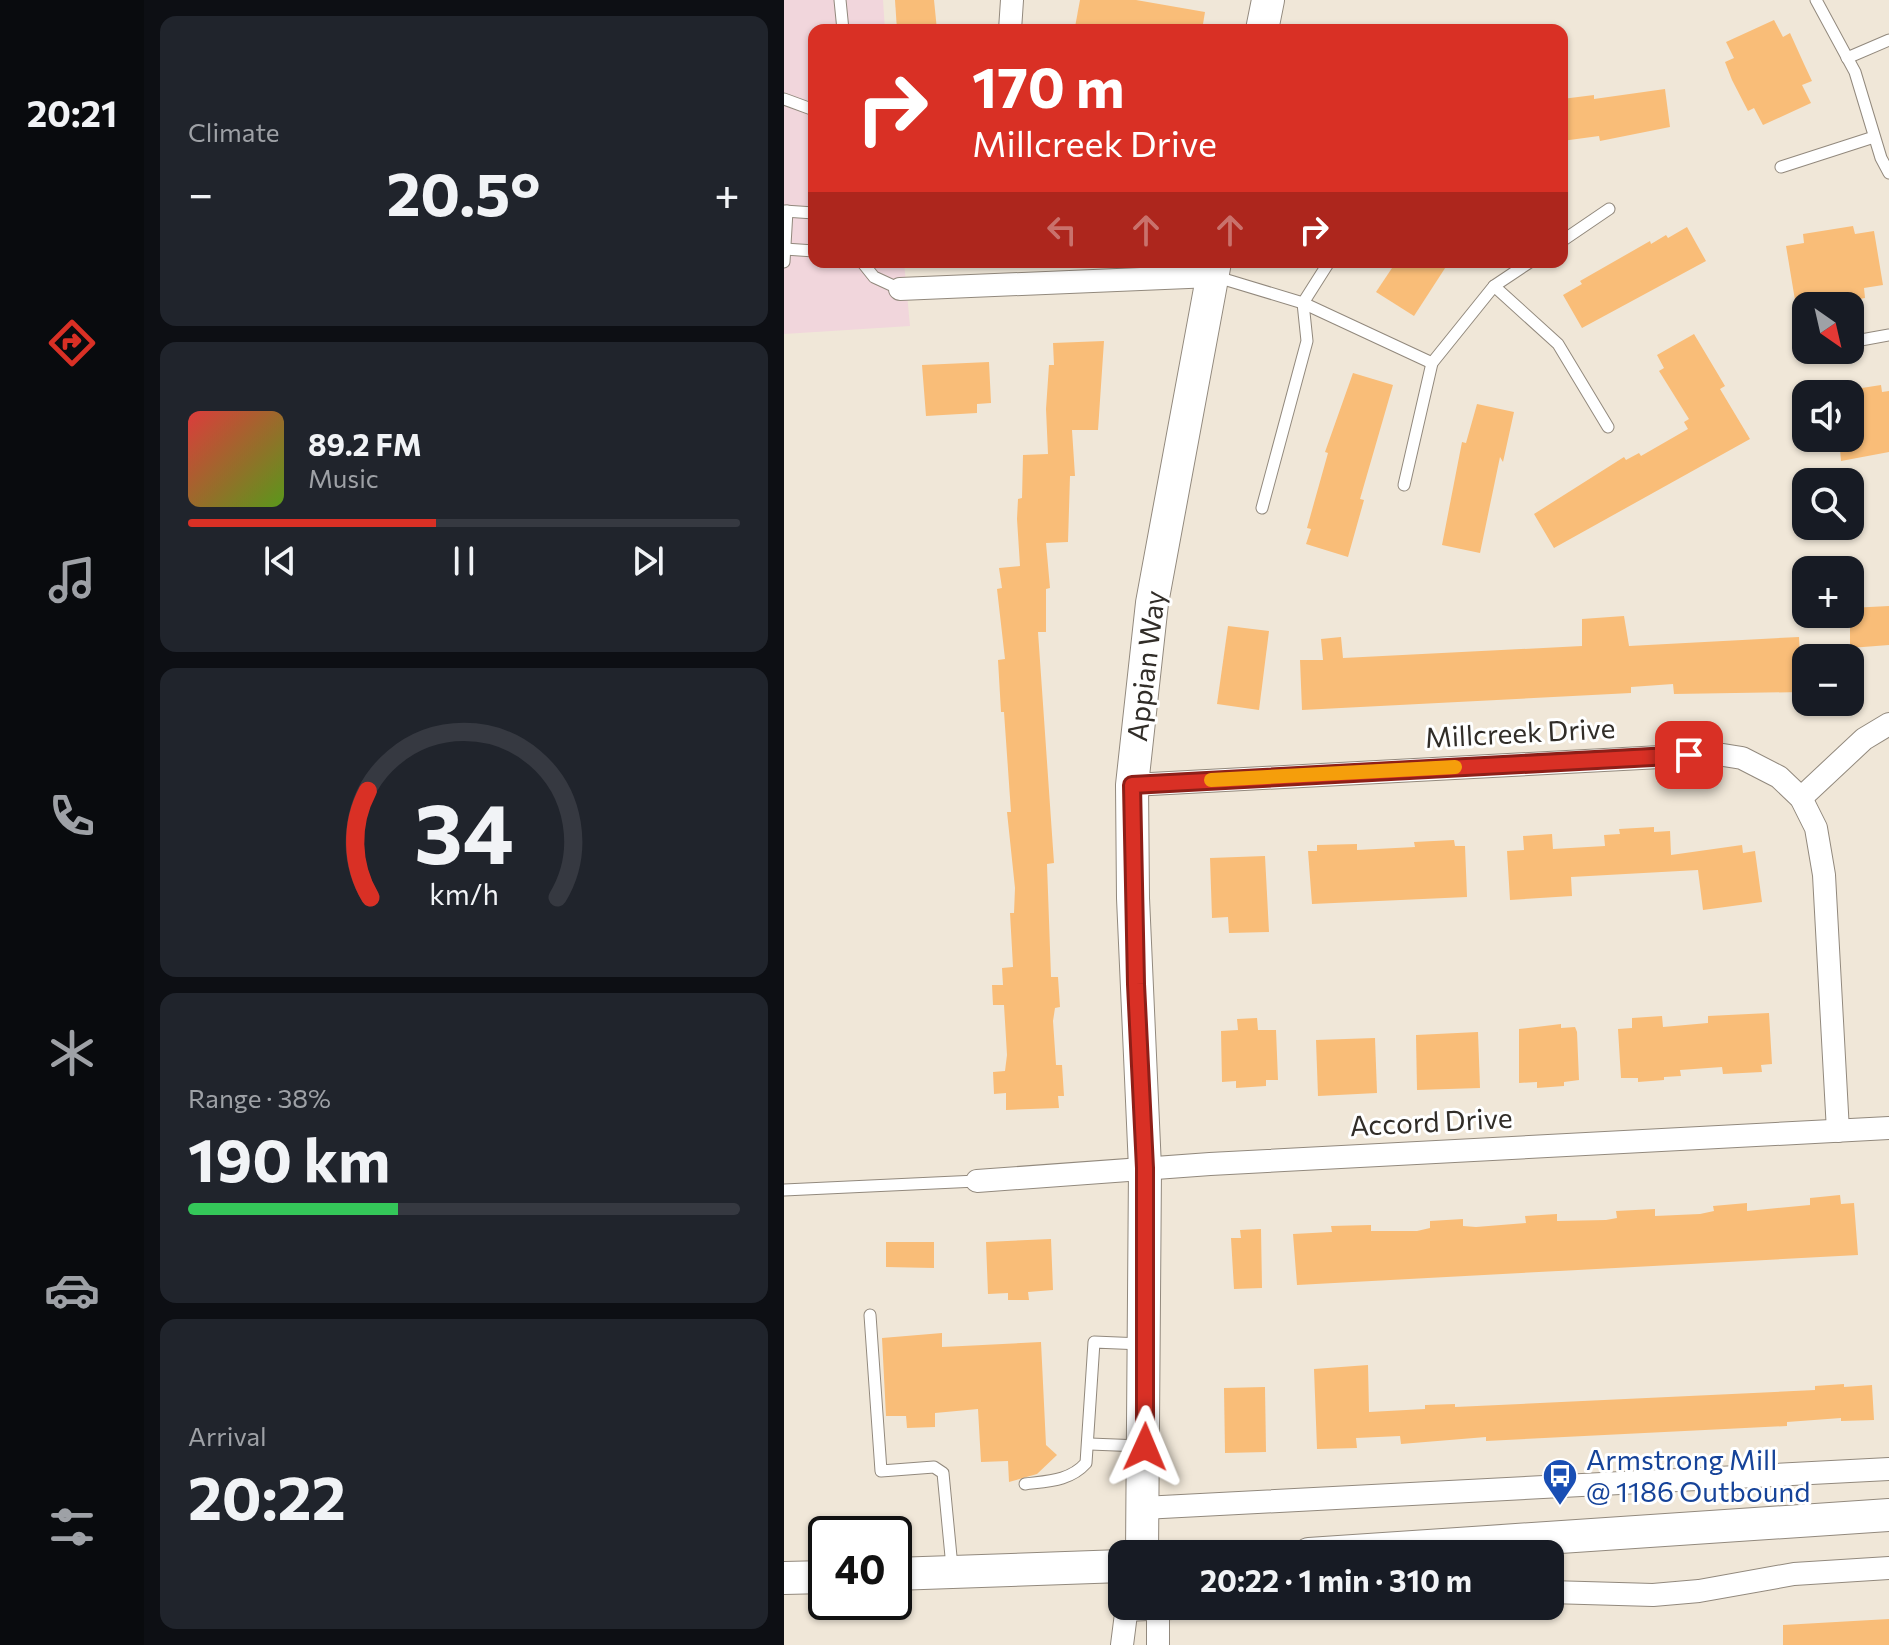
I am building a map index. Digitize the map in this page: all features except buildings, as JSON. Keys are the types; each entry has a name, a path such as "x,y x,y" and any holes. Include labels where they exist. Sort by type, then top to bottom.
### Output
{"street":[{"path":"1010,24 1012,0"},
{"path":"1263,24 1268,0"},
{"path":"900,289 1214,269"},
{"name":"Appian Way","path":"1142,1540 1145,1168 1133,912 1132,785 1152,603 1214,269"},
{"path":"1801,798 1864,739 1889,724"},
{"name":"Millcreek Drive","path":"1132,785 1717,754 1742,758 1764,767 1801,798 1821,847 1838,1131"},
{"name":"Accord Drive","path":"977,1181 1145,1168 1889,1128"},
{"path":"1143,1508 1889,1469"},
{"path":"1517,1540 1889,1515"},
{"path":"912,1573 1108,1566"},
{"path":"1564,1592 1653,1595 1699,1591 1794,1574 1889,1568"},
{"path":"784,1578 808,1577"},
{"path":"1122,1645 1125,1620"},
{"path":"1158,1645 1159,1620"}],"lane":[{"path":"840,0 842,24"},
{"path":"1816,0 1847,58 1889,173"},
{"path":"1847,58 1889,40"},
{"path":"784,99 808,108"},
{"path":"1781,167 1874,137"},
{"path":"1568,237 1609,209"},
{"path":"784,262 785,211 808,213"},
{"path":"785,249 808,251"},
{"path":"867,268 874,277 900,289"},
{"path":"1262,508 1307,341 1303,303 1325,268"},
{"path":"1404,485 1432,363 1494,286 1521,268"},
{"path":"1214,269 1303,303 1432,363"},
{"path":"1494,286 1558,344 1608,427"},
{"path":"1864,339 1889,335"},
{"path":"784,1190 977,1181"},
{"path":"870,1315 881,1471 934,1467 943,1473 952,1572"},
{"path":"1025,1484 1077,1474 1086,1463 1090,1444 1094,1342 1146,1344"},
{"path":"1090,1444 1145,1447"}],"shaded area":[{"path":"784,0 883,0 885,24 808,24 808,268 905,268 910,326 784,334"}],"slow traffic":[{"path":"1211,780 1455,767"}],"place":[{"name":"Armstrong Mill @ 1186 Outbound","path":"1560,1507"}],"route":[{"path":"1145,1447 1145,1168 1133,898 1132,785 1689,755"}]}
